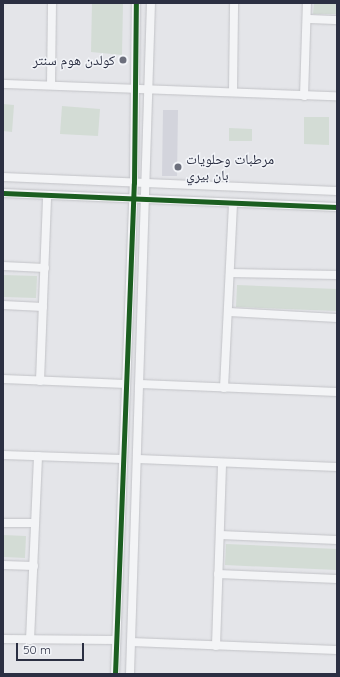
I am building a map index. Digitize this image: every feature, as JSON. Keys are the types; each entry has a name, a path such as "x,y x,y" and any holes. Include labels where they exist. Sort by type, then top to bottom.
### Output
{"street":[{"path":"51,85 52,3"},
{"path":"115,674 122,458 134,183 136,3"},
{"path":"130,674 148,199 151,3"},
{"path":"233,92 234,3"},
{"path":"304,96 307,3"},
{"path":"307,19 337,20"},
{"path":"3,84 135,86 304,96 337,96"},
{"path":"3,177 337,191"},
{"path":"3,193 337,207"},
{"path":"40,381 47,195"},
{"path":"224,388 229,312 233,203"},
{"path":"3,266 44,268"},
{"path":"230,273 337,275"},
{"path":"3,305 43,307"},
{"path":"229,312 337,318"},
{"path":"3,379 126,384"},
{"path":"140,384 337,392"},
{"path":"3,455 122,458"},
{"path":"30,640 38,456"},
{"path":"138,459 337,467"},
{"path":"216,646 222,463"},
{"path":"3,522 35,523"},
{"path":"220,535 337,540"},
{"path":"3,565 34,566"},
{"path":"218,574 337,579"},
{"path":"3,639 116,640"},
{"path":"131,642 337,650"}],"shaded area":[{"path":"92,3 123,3 122,55 91,52"},
{"path":"314,3 337,3 337,14 313,14"},
{"path":"3,104 14,105 12,132 3,131"},
{"path":"62,106 100,109 98,136 60,134"},
{"path":"163,110 178,110 177,176 162,176"},
{"path":"304,117 329,117 329,145 304,144"},
{"path":"229,128 252,129 252,141 229,141"},
{"path":"3,275 37,276 36,298 3,297"},
{"path":"237,285 337,289 337,311 236,307"},
{"path":"3,535 26,536 25,558 3,557"},
{"path":"226,544 337,549 337,570 225,565"}],"cycle path":[{"path":"115,674 134,183 136,3"},
{"path":"3,193 337,207"}],"place":[{"name":"كولدن هوم سنتر","path":"123,60"},
{"name":"مرطبات وحلويات بان بيري","path":"178,167"}]}
